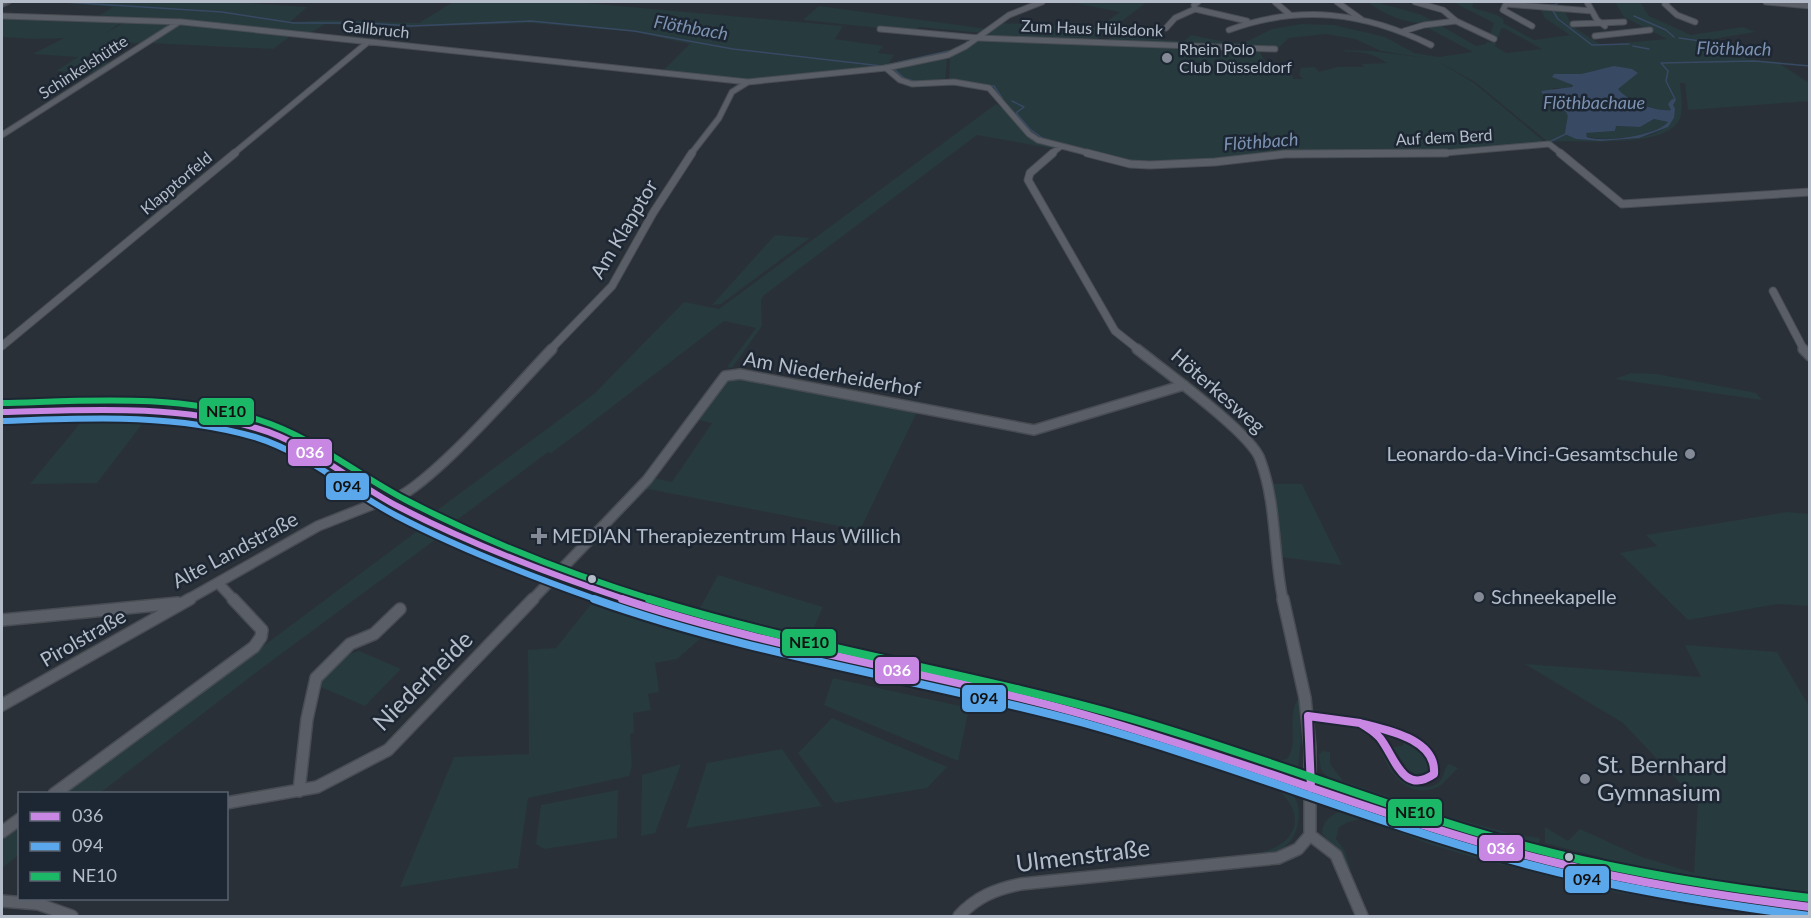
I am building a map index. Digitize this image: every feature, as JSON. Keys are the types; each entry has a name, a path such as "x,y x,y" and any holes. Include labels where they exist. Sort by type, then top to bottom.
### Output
{"street":[{"path":"748,82 886,68 952,53 979,38 1009,15 1042,2"},
{"path":"1195,9 1194,5 1198,2"},
{"path":"1275,2 1289,14"},
{"path":"1340,2 1361,20"},
{"path":"1415,2 1428,5"},
{"path":"1420,2 1453,16 1456,21"},
{"path":"1588,2 1602,24 1620,34"},
{"path":"1668,2 1665,4 1677,15 1695,22"},
{"path":"1766,2 1809,6"},
{"path":"1532,26 1503,10 1507,3 1592,11"},
{"path":"1166,28 1181,19 1179,17 1185,12 1195,9 1247,21"},
{"path":"1229,30 1247,21 1289,14 1339,16 1404,31 1431,45"},
{"name":"Gallbruch","path":"2,16 179,22 748,82"},
{"path":"1404,31 1424,25 1456,21 1469,25 1494,39"},
{"name":"Schinkelshütte","path":"2,135 179,22"},
{"path":"1573,24 1624,22"},
{"name":"Zum Haus Hülsdonk","path":"880,28 979,38 1275,49"},
{"path":"1595,36 1650,30"},
{"name":"Klapptorfeld","path":"2,346 368,42"},
{"path":"886,68 900,80 912,84 954,82 989,88 1029,134 1046,144 1060,147"},
{"name":"Am Klapptor","path":"381,502 399,499 432,474 612,286 681,168 719,118 732,92 748,82"},
{"name":"Auf dem Berd","path":"1060,147 1130,164 1150,165 1215,162 1284,154 1445,153 1549,144 1622,204 1809,192"},
{"name":"Höterkesweg","path":"1060,147 1030,173 1028,180 1115,331 1184,385 1247,439 1260,457 1275,525 1281,590 1308,716 1311,788"},
{"path":"1773,291 1800,346 1809,356"},
{"name":"Am Niederheiderhof","path":"558,573 652,474 722,379 729,375 740,374 1034,430 1184,385"},
{"path":"2,412 98,410 182,413 223,419 259,429 297,444 381,502 641,605 745,637 1009,695 1141,732 1476,840 1585,870 1690,891 1809,907"},
{"name":"Alte Landstraße","path":"2,620 182,602 318,526 381,502"},
{"name":"Niederheide","path":"228,803 317,787 388,750 558,573"},
{"path":"57,792 254,647 261,637 262,630 218,583"},
{"name":"Pirolstraße","path":"2,705 182,602"},
{"path":"299,791 307,719 316,678 350,644 374,634 400,609"},
{"path":"1311,788 1310,835 1336,855 1362,916"},
{"path":"2,832 18,820"},
{"name":"Ulmenstraße","path":"959,916 972,902 1006,887 1045,881 1278,858 1298,849 1310,835"},
{"path":"2,901 35,900 72,916"}],"green space":[{"path":"54,2 233,2 307,7 290,22 328,20 419,23 453,2 574,2 843,26 835,39 883,46 878,53 894,55 888,64 948,50 955,51 893,66 748,81 662,72 690,44 635,32 531,23 409,27 325,24 307,35 180,21 96,18 113,7"},
{"path":"1070,2 1147,2 1095,41 1261,49 1260,52 1266,64 1291,65 1293,79 1303,79 1299,75 1301,68 1315,67 1319,72 1337,67 1364,67 1362,64 1387,63 1368,54 1344,50 1426,58 1381,51 1355,39 1326,34 1289,38 1278,48 1099,41 1128,33 1162,40 1184,41 1191,35 1225,42 1244,43 1272,29 1302,24 1334,25 1385,37 1414,53 1439,57 1473,52 1424,26 1438,24 1476,46 1487,42 1496,43 1495,46 1506,53 1542,49 1504,28 1501,29 1498,38 1490,35 1494,23 1453,2 1474,2 1472,7 1497,15 1504,20 1503,23 1534,40 1570,35 1545,18 1540,8 1564,10 1572,26 1601,45 1667,39 1624,17 1615,2 1640,2 1649,16 1691,35 1743,27 1755,32 1713,39 1748,59 1809,65 1780,64 1809,83 1810,101 1688,110 1685,83 1680,83 1681,115 1674,127 1660,134 1622,141 1548,142 1475,82 1439,62 1474,83 1546,143 1456,151 1273,154 1144,164 1039,139 1026,129 992,88 949,80 950,55 987,37 984,36 1001,23 1099,27 1120,12","holes":["1601,69 1630,79 1617,89 1628,98 1650,107 1665,110 1671,110 1671,107 1674,118 1666,126 1656,133 1643,137 1615,140 1577,139 1565,129 1570,118 1566,111 1552,102 1560,97 1559,94 1552,93 1553,88 1569,88 1573,85 1554,74 1581,74"]},
{"path":"1368,2 1376,2 1422,15 1436,23 1409,22 1383,12"},
{"path":"819,6 987,29 982,33 919,27 917,29 880,28 803,20"},
{"path":"2,16 124,20 106,33 125,22 174,22 143,44 122,42 106,53 93,53 83,59 113,63 98,73 56,71 78,57 33,54 64,38 2,37"},
{"path":"179,23 293,34 273,49 147,43"},
{"path":"947,57 945,81 922,83 909,81 891,69"},
{"path":"996,104 1005,110 1027,135 1056,149 977,135 763,296 761,300 762,326 732,368 727,367 756,328 724,321 574,436 551,453 548,452 457,520 459,522 456,524 432,514 594,394 684,302 719,309"},
{"path":"1654,119 1668,122 1653,131 1629,137 1605,139 1587,136 1586,133 1615,131 1616,126 1640,127"},
{"path":"775,235 810,238 721,304 712,305"},
{"path":"1631,373 1657,374 1756,393 1762,400 1615,379"},
{"path":"733,375 918,410 860,530 643,488 653,478 672,482 712,423 695,419 726,377"},
{"path":"107,402 196,406 266,421 258,424 243,420 106,407 2,408 2,403"},
{"path":"102,412 186,417 213,422 265,436 316,461 274,442 235,429 149,415 97,483 30,484 87,415 2,414"},
{"path":"267,421 317,441 344,460 340,463 311,445 264,426"},
{"path":"1269,484 1302,484 1342,565 1281,557"},
{"path":"1787,512 1809,514 1809,606 1777,604 1688,620 1620,553 1657,546 1646,535"},
{"path":"424,526 443,534 258,671 101,792 68,792"},
{"path":"718,575 823,607 807,643 1097,703 1276,761 1287,759 1291,752 1293,713 1299,697 1301,741 1298,766 1279,768 1267,766 804,647 806,642 698,612"},
{"path":"596,598 707,633 677,659 655,663 659,692 648,694 651,710 633,713 634,733 630,734 632,766 629,776 528,798 518,868 400,887 454,757 529,754 528,650 556,648"},
{"path":"1685,645 1777,652 1809,706 1809,902 1659,879 1605,864 1603,858 1545,843 1545,827 1568,841 1580,829 1639,856 1694,873 1698,802 1623,723 1525,664 1701,677"},
{"path":"359,651 401,669 365,706 321,687 321,677 344,656"},
{"path":"799,655 980,693 1069,717 1280,786 1295,798 1298,804 1299,819 1295,833 1287,845 1281,849 1262,852 1283,843 1294,828 1293,810 1288,800 1279,791 1051,715 946,688 797,657"},
{"path":"833,678 969,708 958,761 824,705"},
{"path":"832,718 947,767 927,788 835,803 798,753"},
{"path":"1404,743 1421,751 1430,767 1429,772 1416,774 1408,770 1393,747 1402,746"},
{"path":"782,749 822,806 686,828 707,763"},
{"path":"1383,749 1396,775 1420,787 1438,783 1449,764 1458,768 1438,787 1418,790 1395,776 1384,759 1381,750"},
{"path":"1323,751 1330,752 1330,764 1343,781 1449,817 1509,833 1540,838 1538,846 1501,840 1338,789 1321,770 1319,755"},
{"path":"681,764 655,833 641,836 642,775"},
{"path":"618,790 617,838 544,849 536,844 541,805"},
{"path":"1347,810 1547,870 1615,886 1663,895 1809,914 1809,916 1780,916 1619,893 1486,861 1432,845 1362,819 1339,827 1336,839 1345,851 1351,870 1322,833 1324,824 1330,817"},
{"path":"18,828 18,856 2,868 2,840"}],"water":[{"name":"Flöthbachaue","path":"1614,66 1632,69 1638,73 1618,89 1635,101 1658,109 1671,110 1668,104 1672,99 1676,100 1673,105 1674,118 1668,127 1639,138 1601,141 1576,139 1565,134 1568,115 1552,102 1560,96 1543,94 1541,91 1572,87 1573,85 1552,77 1554,74 1581,74","holes":["1654,119 1668,122 1653,131 1617,139 1595,139 1587,137 1586,133 1615,131 1616,126 1640,127"]}],"waterway":[{"name":"Flöthbach","path":"64,2 222,12 294,23 366,23 411,26 531,21 634,31 733,49 882,66 949,51"},
{"path":"1557,4 1550,6 1558,19 1592,45 1629,44"},
{"path":"1634,16 1666,30 1674,37"},
{"path":"1679,38 1707,42 1727,51"},
{"path":"1633,46 1649,49"},
{"name":"Flöthbach","path":"1672,103 1675,99 1666,81 1668,71 1661,63 1754,61 1810,66"},
{"name":"Flöthbach","path":"894,69 904,78 916,82"},
{"name":"Flöthbach","path":"989,86 994,86 1002,98"},
{"name":"Flöthbach","path":"1012,101 1024,107 1016,113 1030,129 1045,140"},
{"name":"Flöthbach","path":"1549,142 1568,133"},
{"name":"Flöthbach","path":"1477,148 1542,142"},
{"name":"Flöthbach","path":"1075,147 1097,153"}],"transit line":[{"name":"NE10","path":"2,403 98,401 162,403 226,411 257,419 315,445 387,490 464,528 583,576 698,614 753,629 1031,692 1140,721 1405,809 1548,852 1659,876 1810,898"},
{"name":"036","path":"2,412 163,411 226,420 257,428 294,443 397,506 457,535 581,584 698,623 753,638 1086,715 1193,747 1404,818 1548,861 1659,885 1810,907"},
{"name":"094","path":"2,421 98,418 163,420 226,429 257,438 294,454 379,506 455,544 574,592 690,631 1086,724 1404,828 1548,870 1659,894 1809,916"},
{"name":"036","path":"1308,716 1360,723"},
{"name":"036","path":"1308,716 1311,788"},
{"name":"036","path":"1360,723 1396,733 1421,746 1430,754 1435,763 1434,774 1424,781 1416,782 1408,778 1379,737 1360,723"}],"place":[{"name":"Rhein Polo Club Düsseldorf","path":"1167,58"},
{"name":"Leonardo-da-Vinci-Gesamtschule","path":"1690,454"},
{"name":"MEDIAN Therapiezentrum Haus Willich","path":"539,536"},
{"name":"Schneekapelle","path":"1479,597"},
{"name":"St. Bernhard Gymnasium","path":"1585,779"}]}
